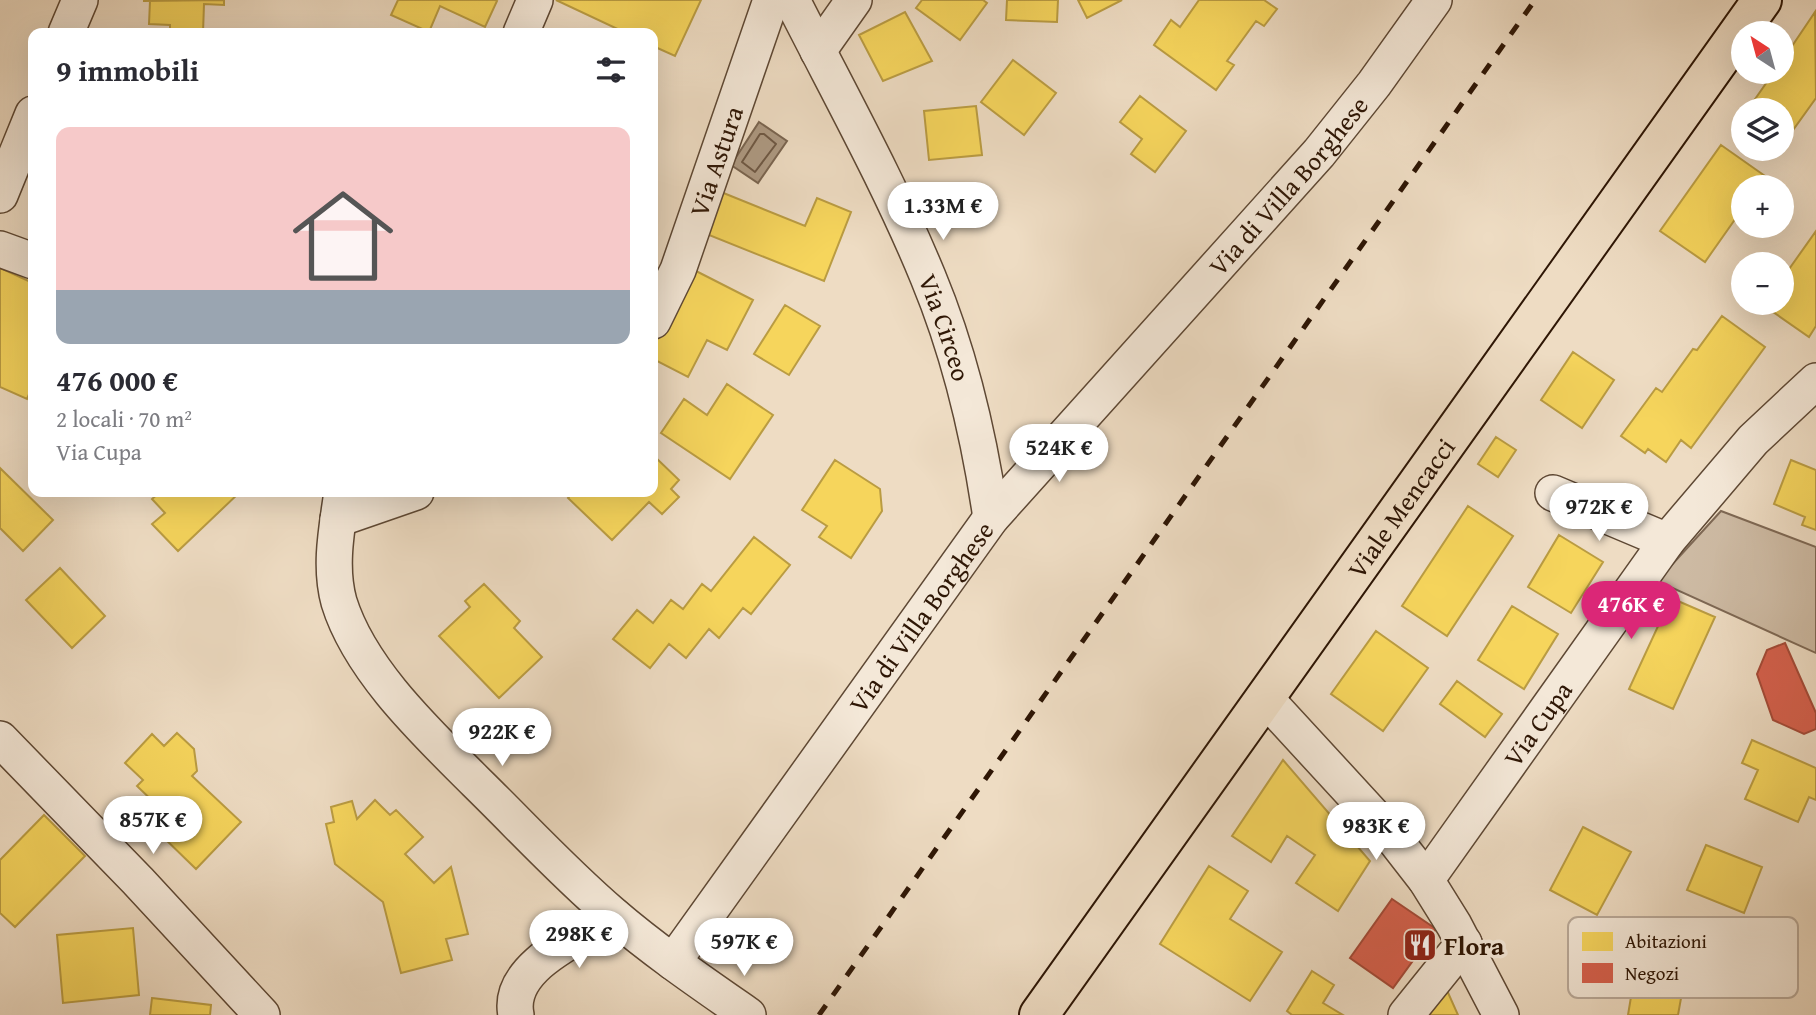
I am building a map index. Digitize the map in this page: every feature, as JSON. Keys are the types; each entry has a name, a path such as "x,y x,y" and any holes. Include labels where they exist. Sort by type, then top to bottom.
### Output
{"main road":[{"name":"Viale Mencacci","path":"1038,1015 1762,0"}],"street":[{"path":"68,28 80,0"},
{"path":"523,28 535,0"},
{"name":"Via Astura","path":"658,311 678,270 771,0"},
{"name":"Via Circeo","path":"792,0 898,211 943,317 973,416 991,518"},
{"path":"818,51 854,0"},
{"name":"Via di Villa Borghese","path":"673,962 991,518 1319,153 1374,84 1434,0"},
{"path":"0,195 28,126"},
{"path":"0,248 28,259"},
{"name":"Via Cupa","path":"1426,880 1667,541 1740,455 1781,412 1816,381"},
{"path":"1553,493 1667,541"},
{"path":"387,497 340,505 334,569 346,622 377,672 435,740 568,874 614,916 748,1015"},
{"path":"1265,698 1391,835 1426,880 1464,943 1502,1015"},
{"path":"0,739 138,881 262,1015"},
{"path":"516,1015 516,992 528,972 541,960 614,916"},
{"path":"1406,1015 1464,943"}],"shaded area":[{"path":"1721,511 1816,547 1816,653 1657,581"}],"water":[{"path":"759,122 787,141 758,183 731,165"}],"building: Abitazioni":[{"path":"224,0 224,5 204,4 203,28 170,28 170,25 149,24 150,1 143,1"},
{"path":"398,0 497,1 485,27 440,6 431,28 420,28 391,15"},
{"path":"556,0 701,0 675,56 658,48 658,28 615,28"},
{"path":"922,0 983,0 987,3 960,40 916,8"},
{"path":"1007,0 1058,0 1057,22 1006,20"},
{"path":"1078,0 1122,0 1087,18"},
{"path":"1199,0 1264,0 1277,9 1264,26 1256,21 1227,61 1234,65 1216,90 1154,45 1171,20 1180,27"},
{"path":"905,12 932,61 883,81 859,35"},
{"path":"1815,12 1816,98 1794,129 1794,98 1756,98 1766,84 1794,84 1794,43"},
{"path":"1013,60 1056,93 1024,135 981,102"},
{"path":"1140,96 1186,131 1155,172 1131,154 1142,139 1120,122"},
{"path":"976,106 982,155 929,160 924,111"},
{"path":"1721,145 1731,152 1731,161 1744,161 1764,175 1731,175 1731,225 1705,262 1660,231"},
{"path":"721,192 805,226 817,198 851,212 824,281 704,233"},
{"path":"1816,231 1816,326 1809,337 1777,315 1794,315 1794,262"},
{"path":"0,268 28,281 28,396 27,399 0,387"},
{"path":"696,271 753,300 727,350 707,340 688,377 658,362 658,333"},
{"path":"785,305 820,326 789,375 754,354"},
{"path":"1722,316 1765,347 1691,448 1681,440 1666,462 1648,449 1645,453 1621,436 1656,388 1662,392 1693,349 1697,350"},
{"path":"1573,352 1614,380 1582,428 1541,400"},
{"path":"727,384 773,415 730,479 661,433 684,399 707,415"},
{"path":"1496,437 1516,450 1498,477 1478,464"},
{"path":"658,460 679,480 671,489 679,497 662,514 649,502 612,540 568,498 658,497"},
{"path":"835,460 880,489 882,511 851,558 819,537 827,526 802,510"},
{"path":"1791,460 1816,470 1816,530 1802,525 1805,517 1774,504"},
{"path":"0,468 53,520 23,551 0,528"},
{"path":"235,497 178,551 152,524 165,513 152,499"},
{"path":"1468,506 1513,536 1447,636 1402,606"},
{"path":"1559,535 1603,562 1571,613 1528,587"},
{"path":"754,537 790,565 751,614 743,608 719,638 709,629 686,658 669,644 650,668 613,639 637,610 653,623 671,600 683,609 702,584 711,591"},
{"path":"60,568 105,616 72,648 26,600"},
{"path":"484,584 520,621 514,628 542,657 499,698 439,636 470,607 465,601"},
{"path":"1671,598 1715,617 1673,709 1629,689"},
{"path":"1512,606 1558,634 1524,689 1478,660"},
{"path":"1376,631 1428,668 1383,731 1331,694"},
{"path":"1457,681 1502,714 1485,737 1440,704"},
{"path":"177,733 194,749 197,771 192,776 241,822 196,869 160,834 168,826 158,816 163,811 137,786 143,780 125,763 152,734 164,746"},
{"path":"1752,740 1816,768 1816,800 1809,797 1798,822 1745,799 1758,770 1742,763"},
{"path":"1283,760 1370,861 1338,911 1296,883 1315,855 1287,836 1271,862 1232,836"},
{"path":"375,800 390,815 396,810 423,837 405,854 434,883 451,867 468,934 446,939 452,960 401,973 383,902 335,864 326,824 334,822 331,807 352,801 357,819"},
{"path":"44,815 85,856 15,927 0,913 0,860"},
{"path":"1583,827 1631,852 1597,915 1550,890"},
{"path":"1706,845 1762,867 1744,913 1687,890"},
{"path":"1209,866 1248,891 1230,919 1282,952 1250,1001 1160,944"},
{"path":"133,928 139,995 63,1003 57,935"},
{"path":"1312,971 1334,985 1323,1003 1343,1015 1292,1015 1287,1011"},
{"path":"1441,977 1458,1015 1421,1015"},
{"path":"152,998 211,1005 210,1015 150,1015"},
{"path":"1631,998 1681,998 1678,1015 1628,1015"}],"building: Negozi":[{"path":"1785,643 1816,713 1816,729 1804,734 1773,720 1757,674 1767,650"},
{"path":"1392,899 1436,929 1393,988 1350,958"}],"railway":[{"path":"819,1015 1535,0"}],"place":[{"name":"Flora","path":"1420,945"}]}
